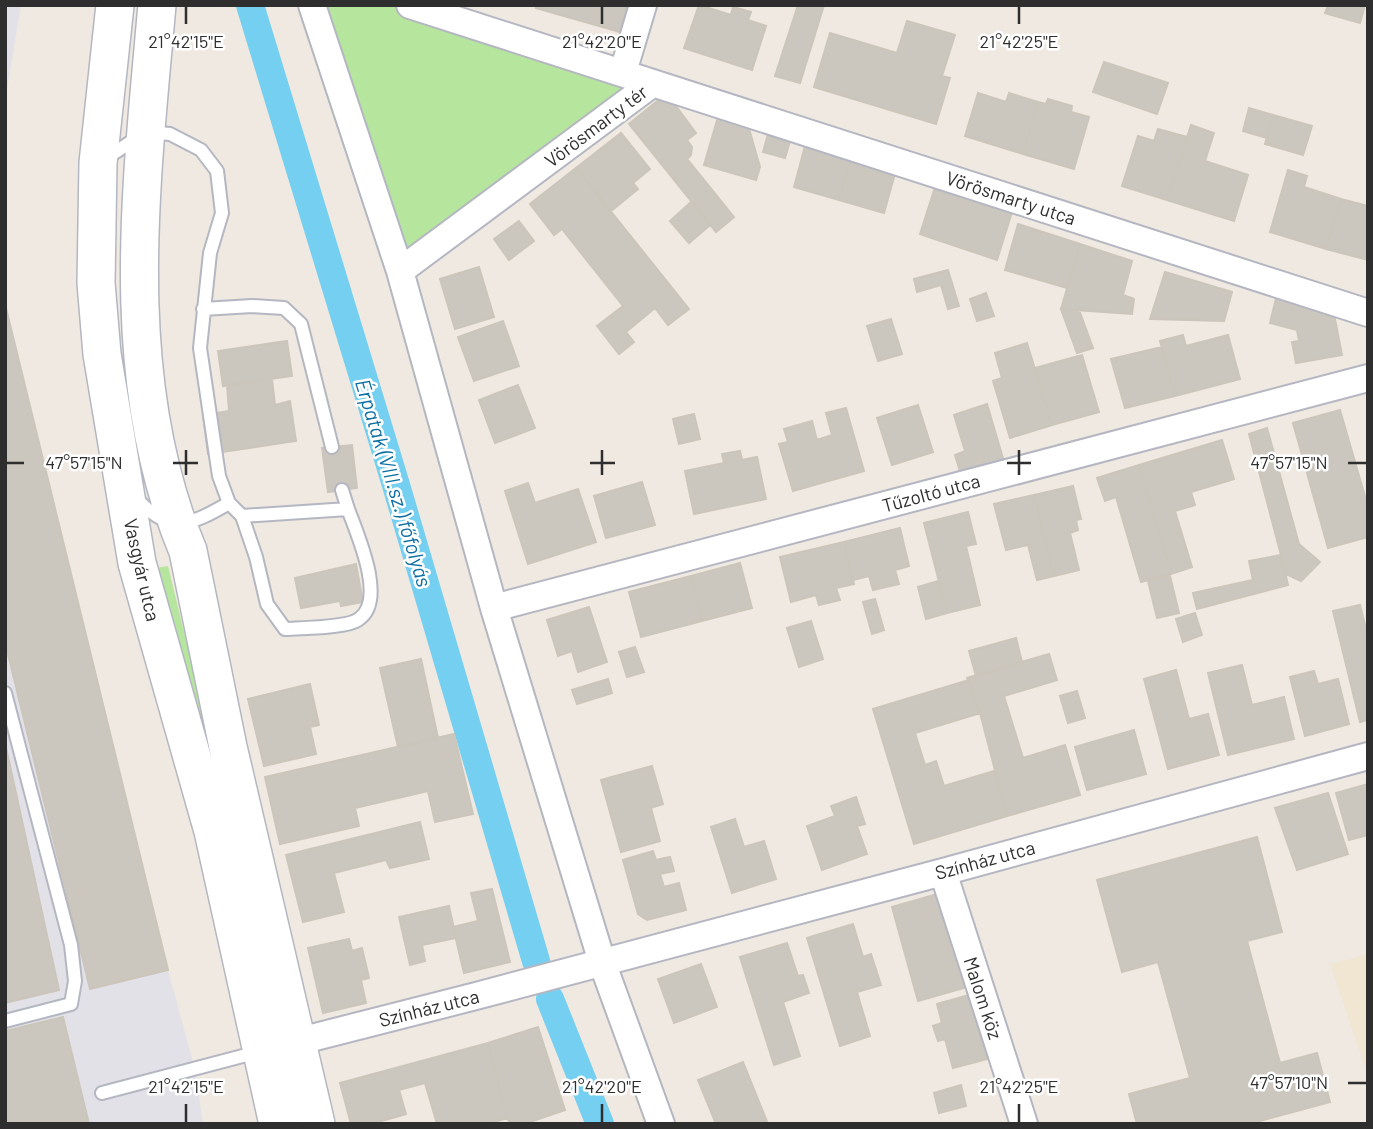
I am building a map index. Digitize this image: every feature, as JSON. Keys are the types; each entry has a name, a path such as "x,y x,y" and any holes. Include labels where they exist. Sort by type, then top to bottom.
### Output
{"main road":[{"name":"Vasgyár utca","path":"115,5 98,163 96,283 102,354 137,564 212,831 278,1124"},
{"path":"157,5 146,132 138,280 154,438 177,525 188,551 228,747 316,1124"}],"street":[{"path":"312,5 400,271 495,608 603,962 661,1124"},
{"name":"Vörösmarty tér","path":"410,5 653,83"},
{"path":"623,72 643,5"},
{"name":"Vörösmarty tér","path":"400,271 653,83"},
{"name":"Vörösmarty utca","path":"653,83 1368,313"},
{"name":"Tűzoltó utca","path":"495,608 1368,378"},
{"name":"Színház utca","path":"261,1051 527,983 1368,756"},
{"name":"Malom köz","path":"943,872 1024,1124"}],"lane":[{"path":"98,163 146,132 177,136 201,150 217,171 222,213 210,253 200,348 219,476 229,503 242,516 256,557 267,604 285,629 358,621 370,608 371,590 364,554 342,490"},
{"path":"203,309 252,306 284,308 301,324 332,447"},
{"path":"123,484 146,509 177,525 208,515 229,503"},
{"path":"242,516 348,509"},
{"path":"5,693 71,945 75,981 71,1004 5,1021"},
{"path":"102,1093 261,1051"}],"shaded area":[{"path":"5,5 21,5 5,102"},
{"path":"5,304 168,970 195,1069 203,1124 5,1124"},
{"path":"1368,954 1368,1075 1330,964"}],"green space":[{"path":"312,5 410,5 653,83 400,271"},
{"path":"168,566 273,997 156,568"}],"building":[{"path":"537,5 627,5 620,32 536,8"},
{"path":"699,5 731,15 733,7 751,12 748,20 766,26 752,70 684,48"},
{"path":"798,5 824,5 800,83 775,76"},
{"path":"1328,5 1365,5 1360,23 1325,13"},
{"path":"907,21 955,35 942,76 950,78 936,124 814,87 830,33 897,53"},
{"path":"1104,62 1168,83 1157,114 1093,92"},
{"path":"978,93 1006,102 1009,93 1038,102 1023,154 965,136"},
{"path":"661,98 670,98 696,133 687,140 692,147 691,155 687,159 734,217 716,232 629,124"},
{"path":"1048,99 1072,106 1071,112 1089,117 1074,169 1023,154 1038,102 1046,104"},
{"path":"1249,108 1273,115 1267,138 1243,131"},
{"path":"1273,115 1312,126 1303,155 1265,144"},
{"path":"718,117 748,125 760,167 756,180 704,165"},
{"path":"1191,125 1214,133 1205,161 1248,175 1234,221 1167,200"},
{"path":"1158,129 1187,137 1167,200 1122,186 1138,136 1154,141"},
{"path":"621,133 650,169 633,183 638,189 611,211 576,168"},
{"path":"768,134 790,141 785,158 763,152"},
{"path":"805,146 851,158 839,200 794,187"},
{"path":"851,158 896,170 884,213 839,200"},
{"path":"576,168 689,309 668,325 655,308 626,332 634,342 619,354 597,326 623,306 562,229 554,235 530,204"},
{"path":"1288,170 1307,176 1304,187 1341,199 1326,249 1270,232"},
{"path":"936,184 1013,209 997,260 920,234"},
{"path":"1341,199 1368,206 1368,260 1326,249"},
{"path":"692,201 710,225 689,243 670,221"},
{"path":"519,221 534,241 509,260 494,239"},
{"path":"1018,224 1080,244 1067,288 1005,270"},
{"path":"1080,244 1132,261 1123,295 1134,299 1132,314 1061,309"},
{"path":"479,267 494,317 455,329 440,279"},
{"path":"948,270 959,306 948,309 941,285 917,292 914,279"},
{"path":"1165,272 1232,292 1224,321 1150,319"},
{"path":"1278,290 1332,304 1342,355 1296,363 1292,342 1299,341 1297,330 1270,323"},
{"path":"986,293 994,316 977,321 970,299"},
{"path":"5,304 168,970 90,989 5,642"},
{"path":"1061,309 1079,310 1093,348 1077,353"},
{"path":"891,319 902,354 878,361 867,326"},
{"path":"503,321 519,366 474,381 458,337"},
{"path":"1183,335 1186,346 1228,335 1240,379 1175,396 1160,341"},
{"path":"287,341 292,376 223,386 218,351"},
{"path":"1027,343 1052,425 1010,438 993,381 1002,378 995,353"},
{"path":"1162,347 1175,396 1125,408 1111,359"},
{"path":"1082,355 1099,412 1052,425 1035,368"},
{"path":"272,379 275,405 290,401 296,441 208,454 203,415 229,411 227,385"},
{"path":"518,385 535,428 495,443 479,400"},
{"path":"987,404 1005,465 962,478 955,455 965,451 954,415"},
{"path":"918,405 933,452 892,465 877,418"},
{"path":"846,408 864,471 793,491 779,444 788,442 784,429 812,421 817,440 832,435 826,413"},
{"path":"1340,410 1368,507 1368,537 1328,548 1293,423"},
{"path":"694,414 700,439 679,444 673,419"},
{"path":"1267,428 1299,544 1320,562 1301,581 1286,574 1249,434"},
{"path":"1222,440 1234,479 1191,492 1195,505 1175,511 1192,567 1171,574 1139,465"},
{"path":"352,445 357,488 328,492 322,448"},
{"path":"740,451 742,460 757,457 766,499 694,514 685,471 724,463 722,454"},
{"path":"1139,465 1171,574 1141,582 1116,497 1105,501 1097,478"},
{"path":"642,482 655,525 606,538 594,496"},
{"path":"528,483 535,503 578,489 596,542 528,564 505,491"},
{"path":"1073,486 1081,519 1076,520 1078,530 1070,533 1079,570 1054,576 1034,495"},
{"path":"1034,495 1054,576 1037,580 1028,545 1006,550 994,504"},
{"path":"968,512 976,544 966,546 980,605 947,613 924,523"},
{"path":"900,528 909,566 895,570 899,584 873,590 869,576 853,580 844,542"},
{"path":"844,542 854,584 836,588 840,600 819,605 816,595 791,602 780,557"},
{"path":"1281,555 1288,585 1197,609 1193,593 1253,580 1249,561"},
{"path":"740,563 752,608 702,621 691,576"},
{"path":"356,564 363,602 341,606 340,601 301,608 295,578"},
{"path":"691,576 702,621 641,637 629,592"},
{"path":"1170,576 1179,613 1157,618 1148,581"},
{"path":"938,581 947,613 926,619 918,587"},
{"path":"875,599 884,630 872,634 863,602"},
{"path":"1360,605 1368,637 1368,720 1360,722 1333,611"},
{"path":"589,607 607,662 578,672 572,651 558,656 547,620"},
{"path":"1195,613 1202,635 1183,642 1176,619"},
{"path":"811,621 823,659 799,667 787,628"},
{"path":"1016,638 1022,662 976,676 969,651"},
{"path":"635,647 644,672 627,677 619,652"},
{"path":"1049,654 1057,680 1004,696 1023,758 1065,745 1080,795 1007,816 980,713 967,678"},
{"path":"421,659 438,738 398,747 380,668"},
{"path":"1242,665 1252,705 1284,697 1294,739 1228,755 1208,673"},
{"path":"1176,670 1189,719 1208,714 1219,755 1168,769 1144,679"},
{"path":"1314,671 1318,684 1338,679 1349,724 1305,736 1290,677"},
{"path":"608,679 612,693 577,704 572,690"},
{"path":"969,680 980,713 915,733 925,765 936,761 944,786 994,771 1007,816 914,844 873,709"},
{"path":"310,684 319,725 310,727 316,754 264,766 248,699"},
{"path":"1077,691 1085,718 1068,723 1060,696"},
{"path":"1134,730 1146,774 1087,790 1075,747"},
{"path":"454,734 473,814 435,822 428,791 355,808 359,826 280,844 265,777"},
{"path":"5,743 59,990 5,1003"},
{"path":"652,766 663,804 651,808 660,841 621,852 601,780"},
{"path":"1368,784 1368,835 1349,840 1336,793"},
{"path":"1328,793 1348,854 1297,870 1275,808"},
{"path":"856,797 865,824 857,826 867,854 822,870 807,826 835,816 831,806"},
{"path":"735,819 744,847 764,841 776,879 732,893 711,827"},
{"path":"420,822 429,859 390,868 386,860 334,873 344,912 303,922 286,855"},
{"path":"1257,837 1282,932 1247,941 1280,1063 1317,1053 1330,1102 1249,1124 1137,1124 1129,1094 1190,1078 1158,962 1122,972 1097,880"},
{"path":"653,851 656,860 670,857 674,871 660,874 664,887 679,883 686,910 647,920 638,914 623,860"},
{"path":"492,889 510,962 464,973 453,927 478,921 471,893"},
{"path":"941,893 967,987 918,1001 892,907"},
{"path":"449,906 456,938 422,945 425,961 410,965 399,917"},
{"path":"853,924 863,957 871,954 881,985 857,992 870,1036 840,1046 807,938"},
{"path":"349,939 352,951 362,948 369,978 361,980 366,1003 323,1013 308,948"},
{"path":"787,943 798,976 803,975 809,993 783,1002 800,1056 774,1065 740,957"},
{"path":"701,964 717,1007 674,1023 658,979"},
{"path":"969,995 987,1059 953,1068 945,1039 938,1041 933,1026 942,1023 937,1004"},
{"path":"63,1017 89,1124 5,1124 5,1031"},
{"path":"538,1027 565,1110 524,1124 511,1124 507,1118 488,1043"},
{"path":"488,1043 507,1118 488,1124 437,1124 425,1083 399,1090 406,1114 371,1124 351,1124 340,1083"},
{"path":"743,1062 768,1124 716,1124 698,1080"},
{"path":"961,1085 966,1106 939,1113 934,1093"}],"waterway":[{"name":"Érpatak (VIII.sz.) főfolyás","path":"250,5 396,485 536,961"},
{"name":"Érpatak (VIII.sz.) főfolyás","path":"550,999 600,1124"}]}
